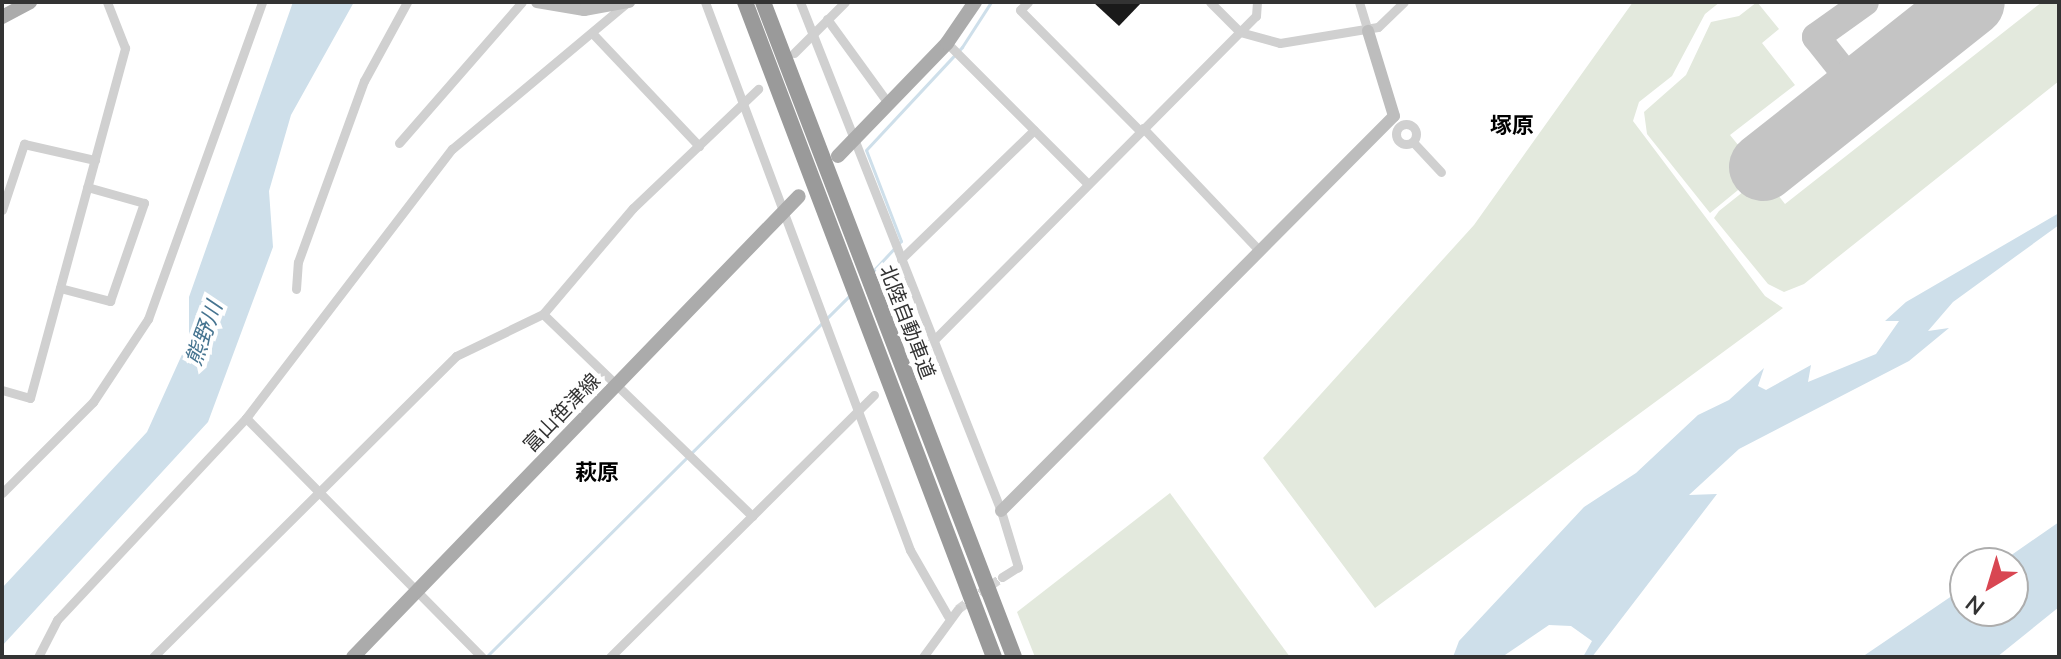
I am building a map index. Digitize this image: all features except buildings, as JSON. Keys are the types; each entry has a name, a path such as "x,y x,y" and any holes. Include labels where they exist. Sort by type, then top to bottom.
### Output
{"highway":[{"name":"北陸自動車道","path":"745,2 994,657"},
{"name":"北陸自動車道","path":"763,2 1014,657"}],"main road":[{"path":"8,14 30,2"},
{"path":"838,156 947,43 975,2"},
{"name":"富山笹津線","path":"353,657 799,196"}],"street":[{"path":"2,390 30,398 95,160 125,48 107,2"},
{"path":"2,493 93,402 148,319 262,2"},
{"path":"296,289 298,262 364,81 407,2"},
{"path":"399,143 522,2"},
{"path":"537,2 574,5 629,2"},
{"path":"38,657 57,620 246,418 452,149 594,35 629,2"},
{"path":"705,2 915,561 948,616"},
{"path":"800,2 1001,511 1018,567 1002,577"},
{"path":"794,53 845,2"},
{"path":"1028,2 1020,10 1258,249"},
{"path":"1210,2 1240,32 1280,43 1368,31 1404,2"},
{"path":"922,352 932,337 1256,16 1257,2"},
{"path":"1359,2 1398,141 1413,142 1441,172"},
{"path":"827,19 888,103"},
{"path":"594,35 699,146"},
{"path":"947,43 1087,183"},
{"path":"153,657 456,356 543,314 633,208 758,89"},
{"path":"1001,511 1258,249 1395,123"},
{"path":"901,259 1034,130"},
{"path":"2,210 24,144 95,160"},
{"path":"60,288 110,301 144,203 87,187"},
{"path":"543,314 752,516"},
{"path":"610,657 874,395"},
{"path":"246,418 482,657"},
{"path":"923,657 948,616 958,609"}],"shaded area":[{"path":"1633,2 1720,2 1705,14 1672,76 1639,102 1633,121 1765,296 1783,308 1375,608 1263,458 1474,225"},
{"path":"1757,2 1779,29 1762,43 1795,85 1730,135 1760,172 1710,213 1647,134 1644,112 1686,75 1711,22 1739,16"},
{"path":"2042,2 2059,2 2059,81 1804,284 1784,292 1768,284 1714,218 1719,211 1763,176 1785,204"},
{"path":"1170,493 1290,657 1035,657 1017,612"}],"water":[{"name":"熊野川","path":"293,2 354,2 291,115 269,191 273,247 208,422 2,646 2,588 147,432 189,339 189,297"},
{"path":"2059,213 2059,225 1953,302 1928,331 1949,328 1909,361 1739,449 1689,495 1717,494 1592,657 1583,657 1592,641 1571,626 1549,625 1502,657 1453,657 1459,641 1584,507 1636,473 1698,415 1729,400 1764,368 1758,386 1766,390 1811,365 1808,382 1876,354 1899,321 1885,321 1906,302"},
{"path":"2059,522 2059,607 1997,657 1862,657 1949,598 1949,627 2029,627 2029,547 2023,547"}],"waterway":[{"path":"873,271 901,241 866,150 962,47 991,2"},
{"path":"486,657 851,294"}],"taxiway":[{"path":"1859,91 1816,37 1865,2"}],"runway":[{"path":"1763,167 1971,2"}],"tunnel":[{"path":"958,609 1002,577"}],"district":[{"name":"塚原","path":"1512,127"},
{"name":"萩原","path":"597,474"}]}
